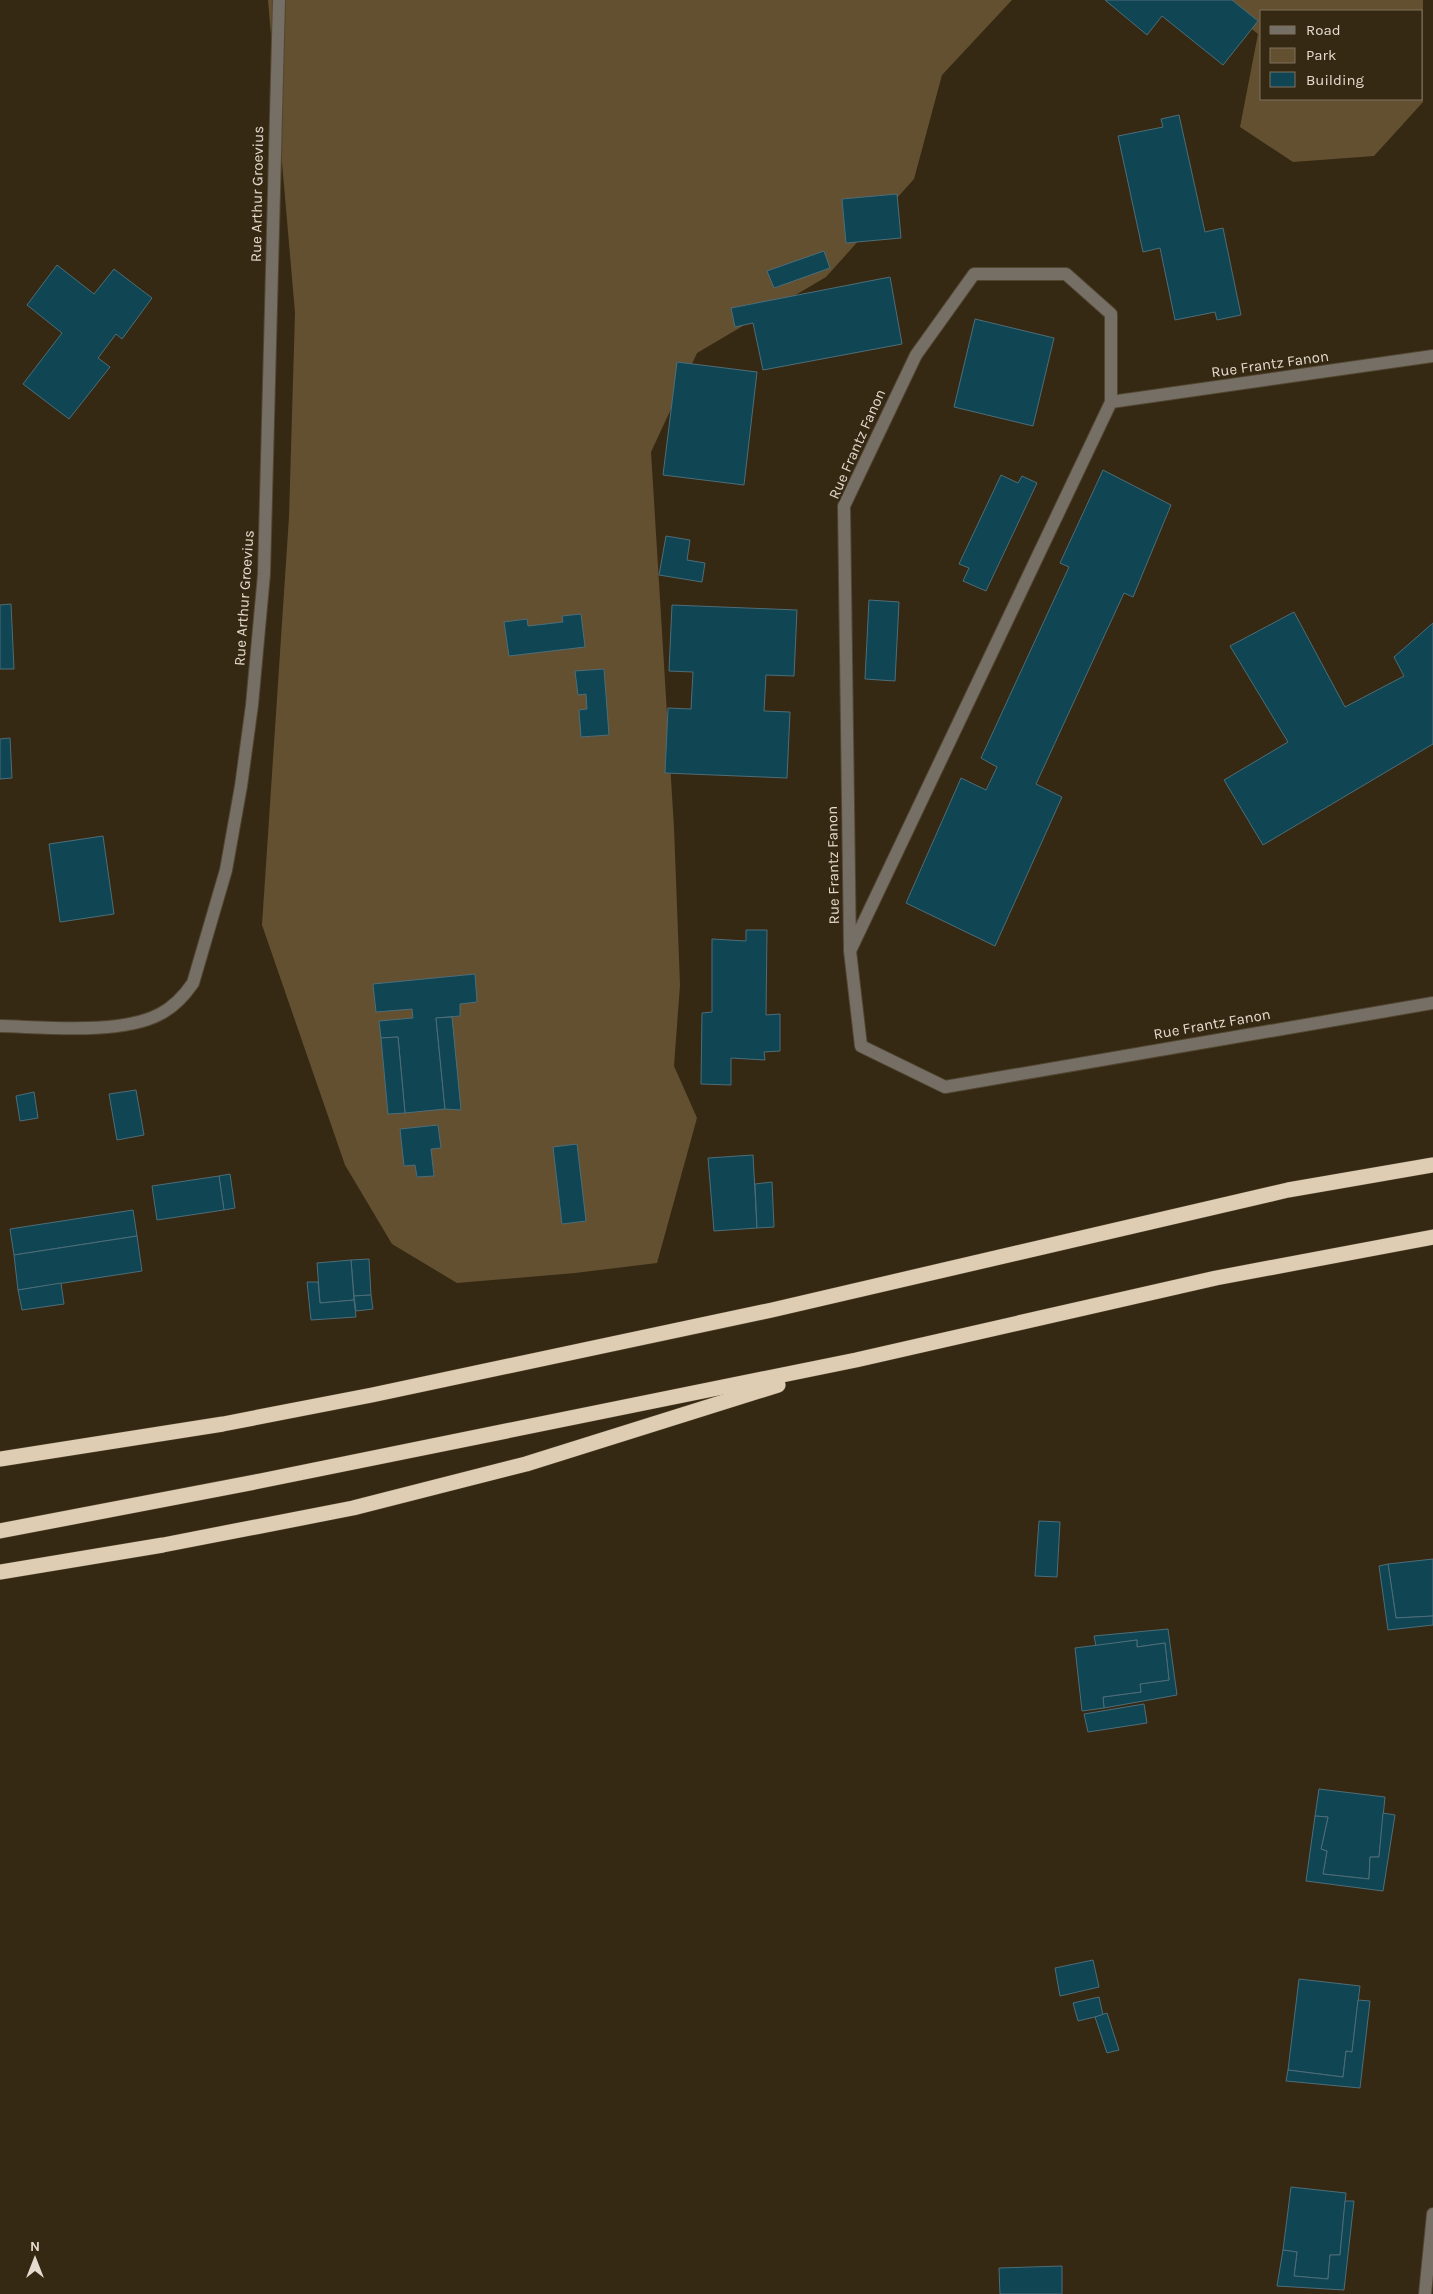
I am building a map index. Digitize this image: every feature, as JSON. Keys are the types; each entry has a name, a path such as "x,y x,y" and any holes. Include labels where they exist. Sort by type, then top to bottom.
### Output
{"highway":[{"path":"0,1459 223,1424 372,1395 772,1310 1288,1190 1433,1165"},
{"path":"0,1531 260,1481 856,1360 1216,1278 1433,1237"},
{"path":"0,1572 163,1545 353,1508 526,1464 856,1360"}],"street":[{"name":"Rue Arthur Groevius","path":"0,1026 95,1027 125,1025 160,1014 183,998 193,983 226,870 241,786 252,705 264,574 279,0"},
{"name":"Rue Frantz Fanon","path":"850,951 1111,402 1111,314 1066,274 974,274 916,355 844,506 850,951 861,1046 945,1086 1433,1002"},
{"name":"Rue Frantz Fanon","path":"1111,402 1433,356"},
{"path":"1425,2294 1433,2214"}],"green space":[{"path":"268,0 1012,0 942,75 914,179 826,277 697,353 651,452 674,828 680,985 674,1066 697,1118 657,1263 575,1273 457,1283 392,1244 345,1165 262,925 289,517 295,313"},
{"path":"1216,0 1423,0 1423,10 1260,10 1260,100 1423,100 1374,156 1293,162 1240,127 1258,34"}],"building":[{"path":"1105,0 1232,0 1258,21 1223,65 1162,16 1147,35"},
{"path":"1179,115 1205,232 1223,228 1241,315 1217,320 1215,312 1175,320 1160,248 1143,252 1118,136 1163,127 1161,119"},
{"path":"897,194 901,238 846,243 842,199"},
{"path":"824,251 830,268 774,288 767,271"},
{"path":"57,265 94,294 114,269 152,298 122,339 116,334 98,358 110,367 69,419 23,384 62,333 27,305"},
{"path":"890,277 902,344 763,370 753,323 735,327 731,308"},
{"path":"975,319 1054,338 1033,426 954,407"},
{"path":"677,362 757,372 744,485 663,475"},
{"path":"1103,470 1171,505 1133,597 1124,593 1036,784 1062,797 995,946 906,903 961,778 986,790 997,767 981,758 1069,567 1060,563"},
{"path":"1001,475 1018,483 1022,476 1037,483 986,591 963,581 969,568 959,564"},
{"path":"666,536 690,540 687,560 705,563 702,582 659,575"},
{"path":"869,600 899,602 895,681 865,679"},
{"path":"11,604 14,669 0,669 0,605"},
{"path":"672,605 797,610 794,676 766,675 764,711 790,712 787,778 665,773 668,708 691,709 693,672 669,671"},
{"path":"1294,612 1345,707 1404,676 1394,657 1433,623 1433,744 1263,845 1224,780 1288,742 1230,646"},
{"path":"581,614 585,647 509,656 504,622 527,619 528,626 563,622 562,616"},
{"path":"604,669 609,735 581,737 579,710 587,709 586,694 578,695 575,671"},
{"path":"10,738 12,778 0,779 0,739"},
{"path":"103,836 114,914 60,922 49,844"},
{"path":"746,930 767,930 766,1015 780,1014 780,1051 764,1052 765,1060 731,1058 731,1085 701,1084 702,1013 712,1012 712,939 746,941"},
{"path":"475,974 477,1002 460,1004 460,1016 436,1018 445,1109 405,1113 398,1037 381,1038 379,1021 413,1018 412,1009 376,1012 373,984"},
{"path":"452,1017 461,1110 445,1109 436,1018"},
{"path":"398,1037 405,1113 388,1114 381,1038"},
{"path":"136,1090 144,1135 117,1140 109,1094"},
{"path":"34,1092 38,1118 20,1121 16,1096"},
{"path":"438,1125 441,1148 431,1149 434,1176 417,1177 415,1165 404,1166 400,1129"},
{"path":"577,1144 586,1221 562,1224 553,1147"},
{"path":"753,1155 757,1228 714,1231 708,1158"},
{"path":"230,1174 235,1208 224,1210 219,1176"},
{"path":"219,1176 224,1210 157,1220 152,1186"},
{"path":"772,1182 774,1227 757,1228 755,1184"},
{"path":"133,1210 137,1236 14,1255 10,1229"},
{"path":"137,1236 142,1271 18,1290 14,1255"},
{"path":"369,1259 371,1295 354,1296 351,1260"},
{"path":"351,1260 354,1300 320,1303 317,1263"},
{"path":"307,1282 318,1282 320,1303 354,1300 356,1317 311,1320"},
{"path":"61,1283 64,1304 22,1310 18,1290"},
{"path":"371,1295 373,1309 356,1311 354,1296"},
{"path":"1039,1521 1060,1522 1057,1577 1035,1576"},
{"path":"1433,1559 1433,1616 1396,1618 1388,1564"},
{"path":"1388,1564 1396,1618 1433,1616 1433,1625 1388,1630 1379,1566"},
{"path":"1168,1629 1177,1695 1104,1708 1103,1697 1141,1692 1140,1684 1169,1680 1165,1643 1137,1647 1137,1640 1096,1646 1094,1636"},
{"path":"1137,1640 1137,1647 1165,1643 1169,1680 1140,1684 1141,1692 1103,1697 1104,1708 1082,1711 1075,1648"},
{"path":"1144,1704 1147,1723 1088,1732 1084,1714"},
{"path":"1319,1789 1385,1797 1379,1857 1370,1857 1369,1879 1323,1874 1327,1851 1321,1849 1328,1817 1315,1816"},
{"path":"1383,1813 1395,1815 1383,1891 1306,1881 1315,1816 1328,1817 1321,1849 1327,1851 1323,1874 1369,1879 1370,1857 1379,1857"},
{"path":"1093,1960 1099,1987 1060,1996 1055,1968"},
{"path":"1299,1979 1360,1986 1352,2052 1346,2051 1343,2077 1288,2070"},
{"path":"1099,1997 1103,2015 1078,2021 1073,2003"},
{"path":"1358,2000 1370,2001 1360,2088 1286,2081 1288,2070 1343,2077 1346,2051 1352,2052"},
{"path":"1107,2013 1119,2050 1107,2053 1095,2017"},
{"path":"1291,2187 1346,2193 1340,2255 1330,2255 1328,2279 1294,2276 1297,2252 1283,2250"},
{"path":"1345,2201 1354,2201 1344,2290 1277,2286 1283,2250 1297,2252 1294,2276 1328,2279 1330,2255 1340,2255"},
{"path":"1062,2266 1062,2294 1000,2294 999,2268"}]}
